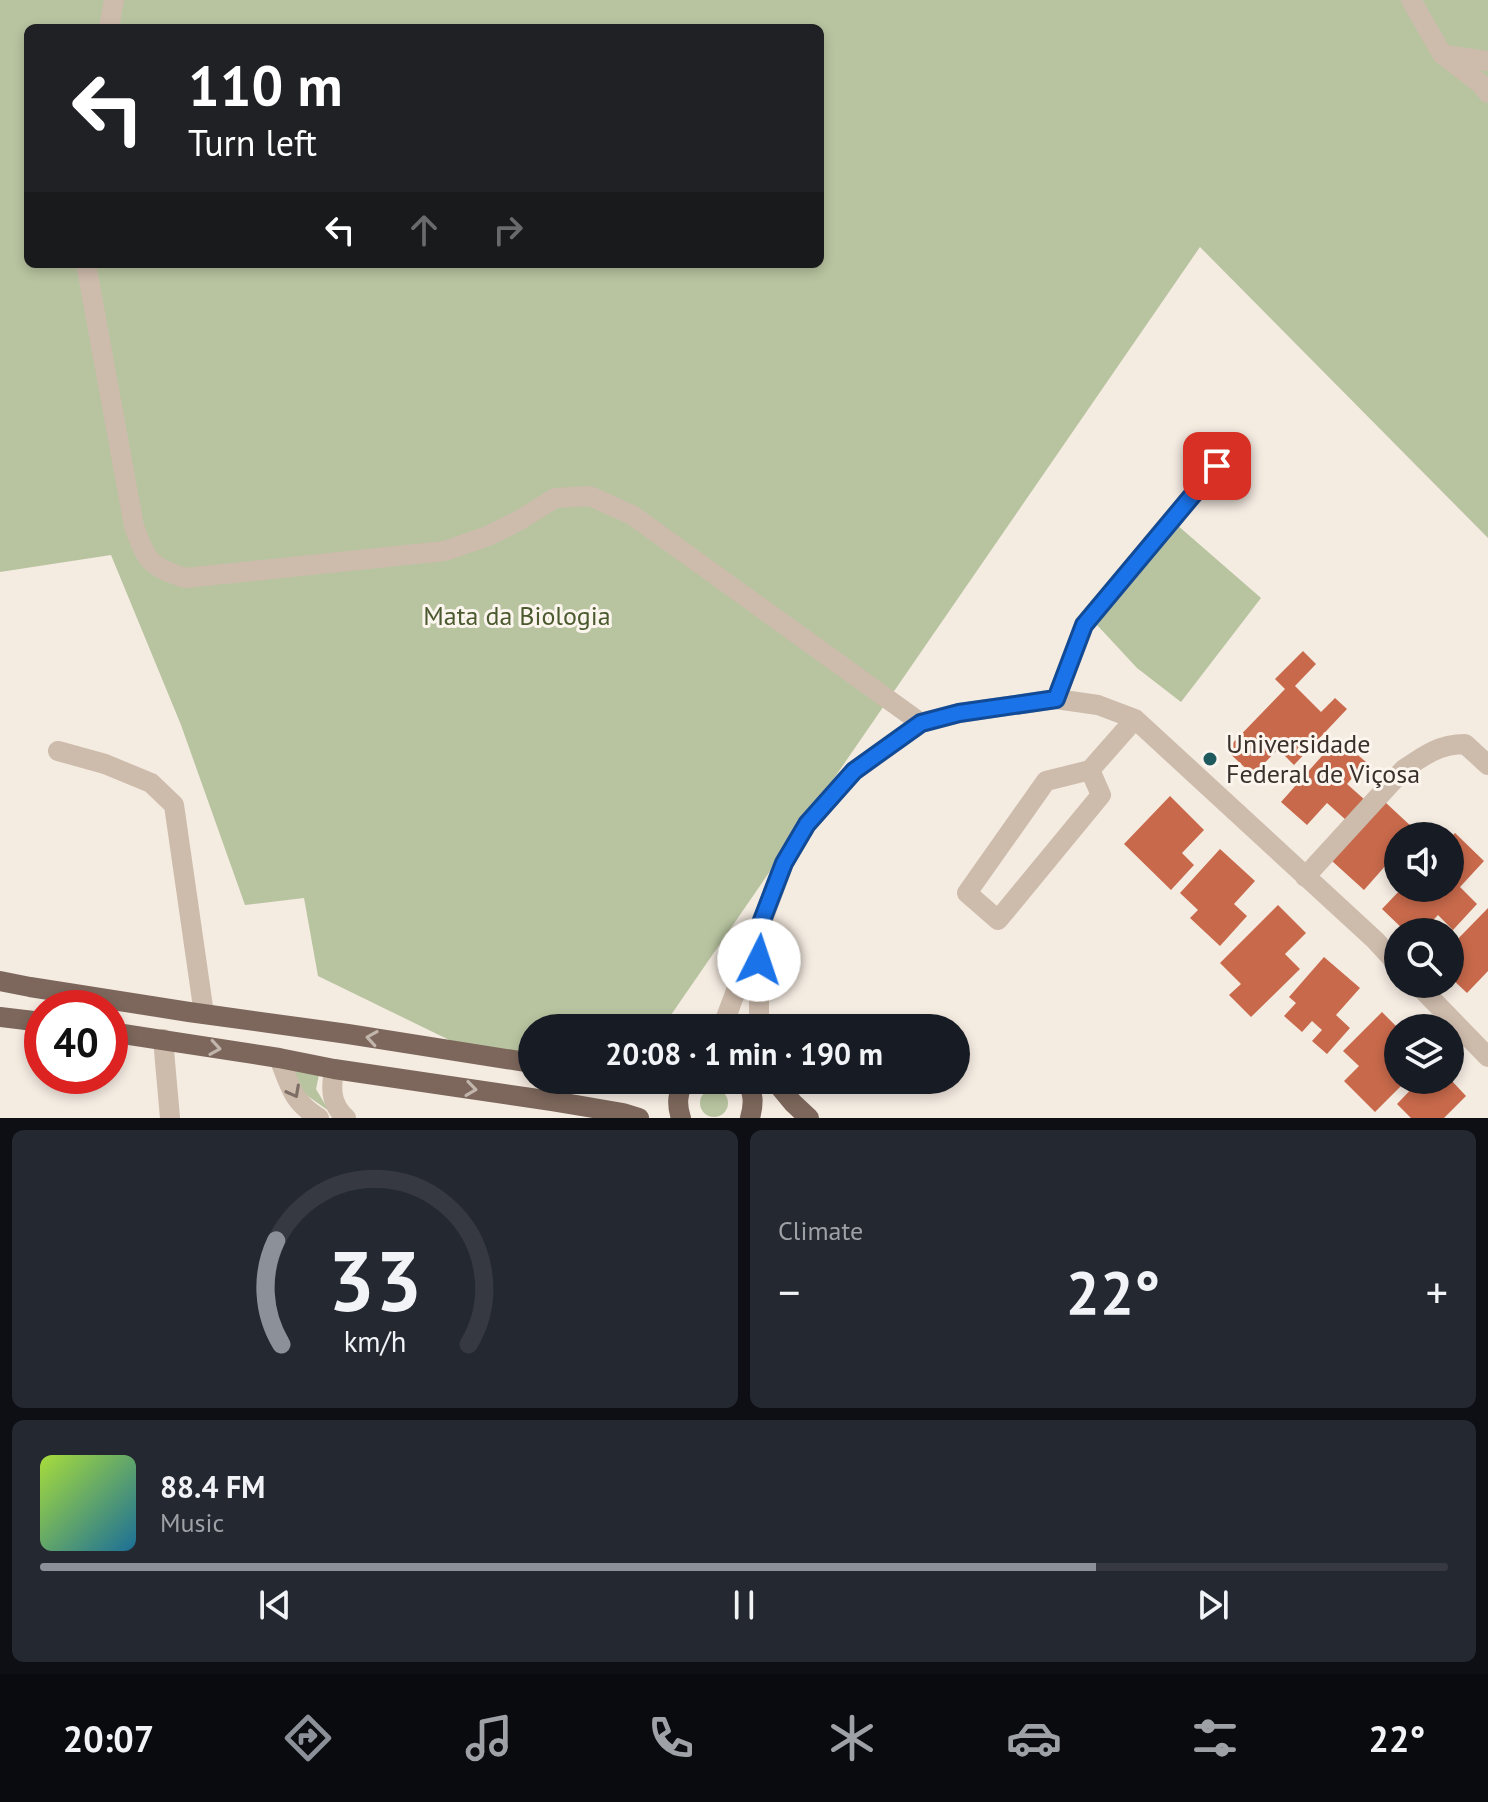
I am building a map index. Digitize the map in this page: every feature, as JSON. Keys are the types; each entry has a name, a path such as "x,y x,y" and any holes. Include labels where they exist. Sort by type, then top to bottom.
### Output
{"main road":[{"path":"0,981 518,1061"},
{"path":"0,1017 24,1019"},
{"path":"128,1034 552,1101 639,1118"},
{"path":"678,1094 677,1103 681,1118"},
{"path":"786,1094 809,1118"},
{"path":"751,1112 772,1118"}],"street":[{"path":"110,24 114,0"},
{"path":"1411,0 1442,54 1486,88"},
{"path":"1442,54 1488,61"},
{"path":"87,268 134,526 144,554 163,571 185,578 445,551 488,536 555,498 590,496 632,515 921,723"},
{"path":"1056,699 1084,625 1217,466"},
{"path":"727,1014 784,863 807,824 854,771 921,723 959,713 1056,699 1098,705 1135,719 1384,950"},
{"path":"1090,770 1101,795 998,920 967,893 1046,781 1090,770 1135,719"},
{"path":"1305,877 1403,770 1415,761 1448,744 1465,744 1488,765"},
{"path":"58,751 105,764 151,783 174,805 204,1014"},
{"path":"759,928 759,1014"},
{"path":"1431,998 1488,1057"},
{"path":"163,1039 170,1118"},
{"path":"279,1058 292,1092 302,1107 319,1118"},
{"path":"334,1069 332,1096 335,1107 346,1118"}],"green space":[{"name":"Mata da Biologia","path":"0,0 1488,0 1488,538 1200,247 672,1014 518,1014 518,1060 478,1054 318,976 304,898 245,905 181,725 111,555 0,572"},
{"path":"1176,524 1261,598 1181,702 1137,668 1097,625"},
{"path":"292,1070 319,1075 316,1089 329,1111 302,1092"},
{"path":"703,1094 725,1094 727,1108 719,1116 709,1116 701,1108"}],"building":[{"path":"1303,651 1316,664 1295,686 1321,712 1335,698 1347,709 1294,765 1278,749 1253,775 1226,750 1285,689 1275,679"},
{"path":"1338,738 1366,762 1347,784 1365,800 1346,820 1327,803 1307,825 1281,802"},
{"path":"1170,796 1204,830 1182,853 1194,865 1171,890 1124,844"},
{"path":"1385,802 1407,822 1384,822 1384,867 1364,890 1332,861"},
{"path":"1464,842 1484,861 1464,883"},
{"path":"1220,849 1255,881 1234,904 1247,916 1220,946 1190,918 1198,910 1180,893"},
{"path":"1464,891 1477,904 1464,918 1441,918 1438,915 1435,918 1391,918 1382,909 1389,902 1464,902"},
{"path":"1278,905 1306,933 1285,954 1300,969 1251,1017 1229,995 1241,984 1220,963"},
{"path":"1488,908 1488,971 1467,993 1464,990 1464,933"},
{"path":"1324,957 1360,988 1336,1015 1350,1028 1327,1054 1312,1041 1322,1030 1312,1021 1302,1032 1284,1016 1296,1003 1289,997"},
{"path":"1382,1012 1384,1014 1384,1094 1393,1094 1375,1112 1344,1081 1359,1066 1343,1051"},
{"path":"1407,1094 1466,1096 1444,1118 1411,1118 1397,1104"}],"place":[{"name":"Universidade Federal de Viçosa","path":"1210,759"}],"route":[{"path":"759,960 759,928 784,863 807,824 854,771 921,723 959,713 1056,699 1084,625 1217,466"}]}
